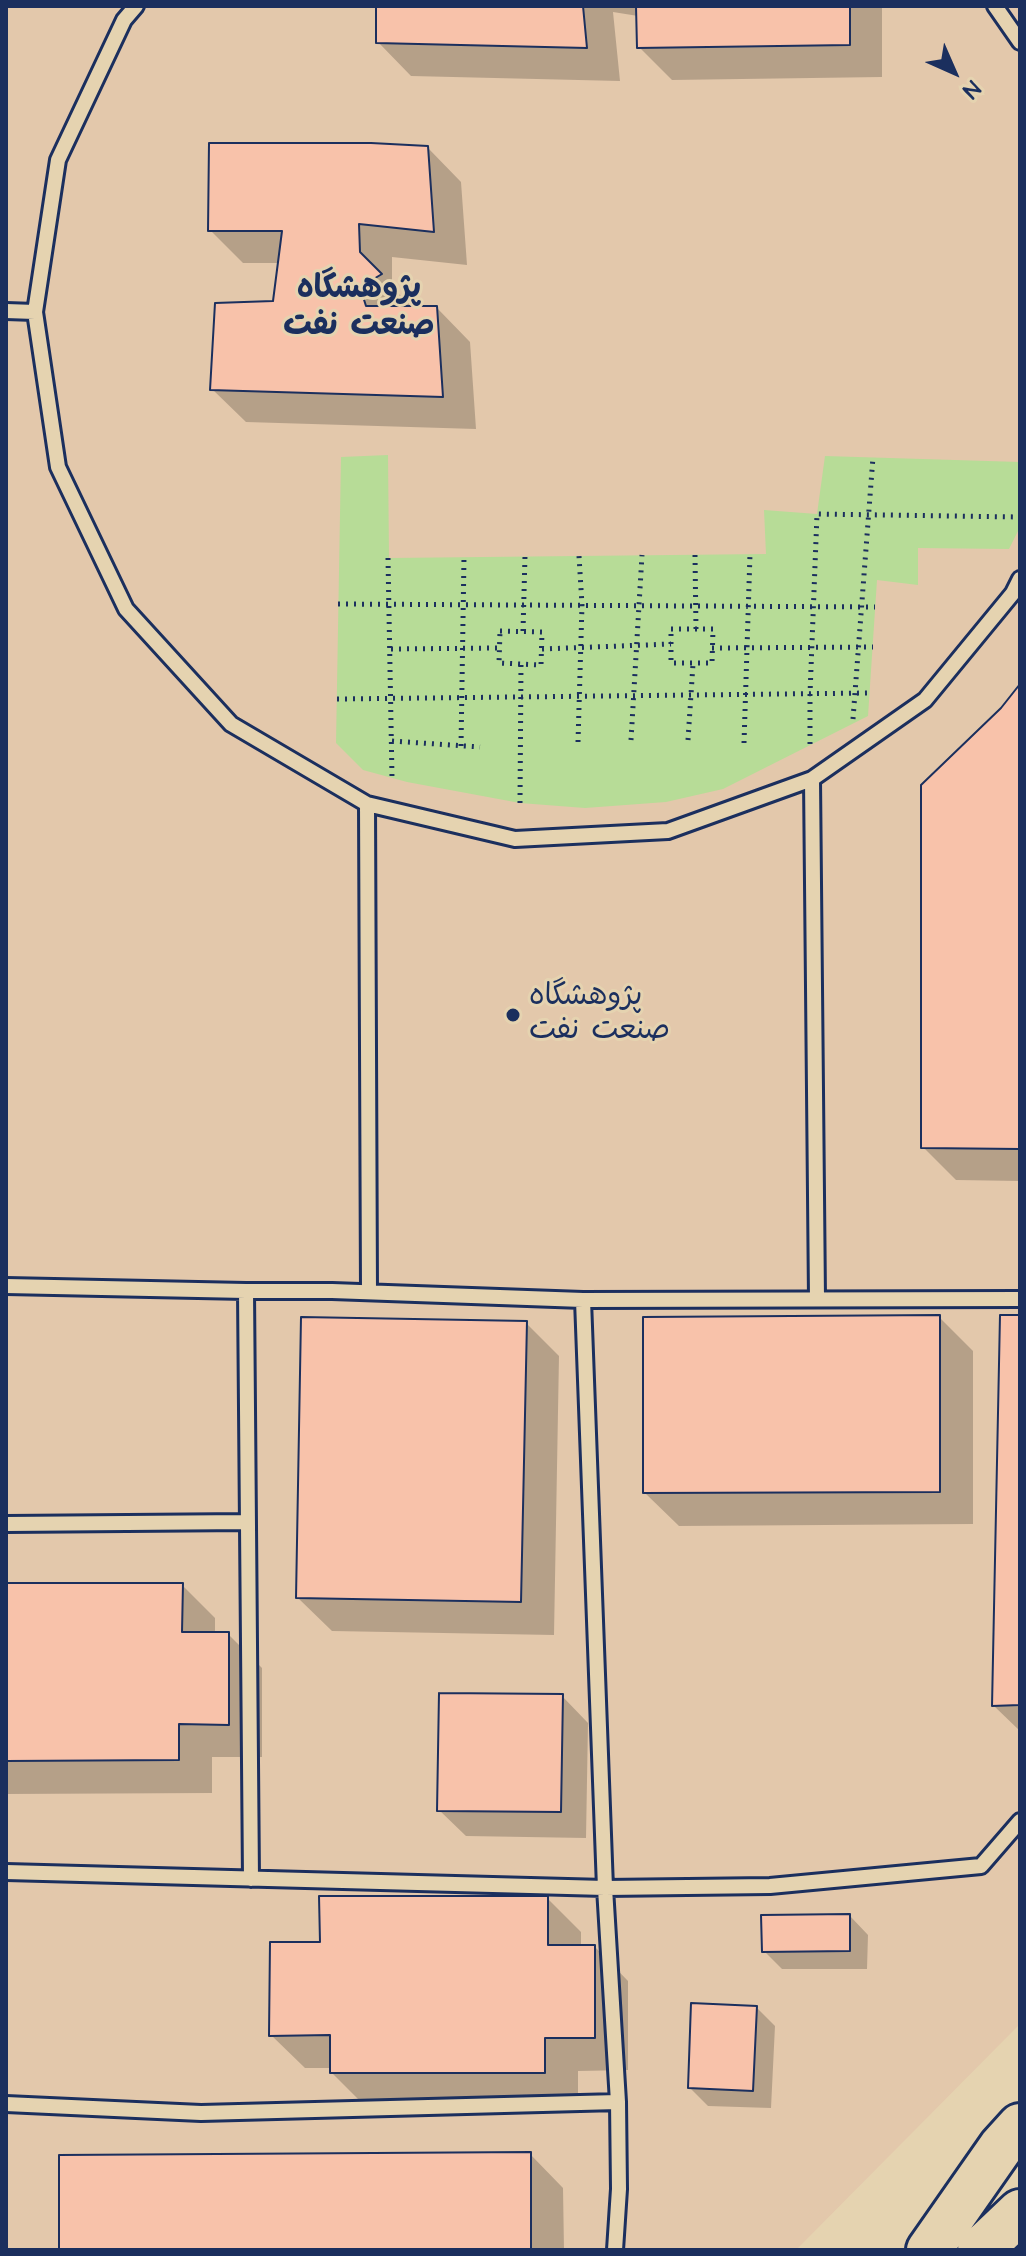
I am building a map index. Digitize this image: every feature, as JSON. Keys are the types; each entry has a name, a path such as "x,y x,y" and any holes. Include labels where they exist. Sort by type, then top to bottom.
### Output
{"highway":[{"path":"929,2250 1001,2147 1020,2126"},
{"path":"980,2250 1020,2212"}],"lane":[{"path":"136,6 124,20 58,160 35,312 58,467 126,609 231,724 367,804 515,839 668,831 812,779 925,700 1013,593 1020,579"},
{"path":"995,6 1020,42"},
{"path":"6,311 35,312"},
{"path":"812,779 817,1299"},
{"path":"367,804 369,1292"},
{"path":"6,1286 369,1292 583,1300 1020,1299"},
{"path":"246,1291 251,1879"},
{"path":"583,1300 605,1888 618,2102 619,2189 615,2250"},
{"path":"6,1524 247,1522"},
{"path":"6,1872 605,1888 770,1886 981,1866 1020,1821"},
{"path":"6,2104 201,2113 618,2102"}],"path":[{"path":"853,723 873,457"},
{"path":"810,744 817,514 1020,517"},
{"path":"744,743 750,554"},
{"path":"631,740 642,555"},
{"path":"695,555 696,629"},
{"path":"523,631 525,556"},
{"path":"578,742 582,605 579,556"},
{"path":"461,746 464,557"},
{"path":"388,558 392,778"},
{"path":"338,604 875,607"},
{"path":"671,629 696,629 713,629 712,663 671,663 671,629"},
{"path":"500,631 523,631 542,632 541,665 499,663 500,631"},
{"path":"542,649 671,644"},
{"path":"712,648 873,647"},
{"path":"391,649 500,648"},
{"path":"520,803 521,664"},
{"path":"688,740 693,664"},
{"path":"337,699 869,693"},
{"path":"392,741 480,747"}],"shaded area":[{"name":"پژوهشگاه صنعت نفت","path":"6,6 1020,6 1020,2024 796,2250 6,2250"}],"green space":[{"path":"388,455 389,558 766,554 764,510 817,514 825,456 1020,462 1020,527 1009,549 918,548 918,585 877,580 868,716 723,789 666,802 585,808 520,803 407,782 363,770 336,743 341,457"}],"building":[{"path":"376,6 583,6 587,48 376,43"},
{"path":"636,6 850,6 850,45 637,48"},
{"path":"209,143 428,146 434,232 359,224 360,252 382,274 360,287 366,306 437,306 443,397 210,390 215,303 273,301 282,231 208,231"},
{"path":"1020,684 1020,1149 921,1148 921,785 1001,708"},
{"path":"940,1315 940,1492 643,1493 643,1317"},
{"path":"1000,1315 1020,1315 1020,1705 992,1706"},
{"path":"301,1317 527,1321 521,1602 296,1598"},
{"path":"6,1583 183,1583 182,1632 229,1632 229,1725 179,1724 179,1760 6,1761"},
{"path":"439,1693 563,1694 561,1812 437,1811"},
{"path":"319,1896 548,1896 548,1945 595,1945 595,2038 545,2038 545,2073 330,2073 330,2035 269,2036 270,1942 320,1942"},
{"path":"850,1914 850,1951 762,1952 761,1915"},
{"path":"691,2003 757,2006 753,2091 688,2088"},
{"path":"531,2152 531,2250 59,2250 59,2155"}],"place":[{"name":"پژوهشگاه صنعت نفت","path":"513,1015"}],"district":[{"name":"پژوهشگاه صنعت نفت","path":"359,308"}]}
